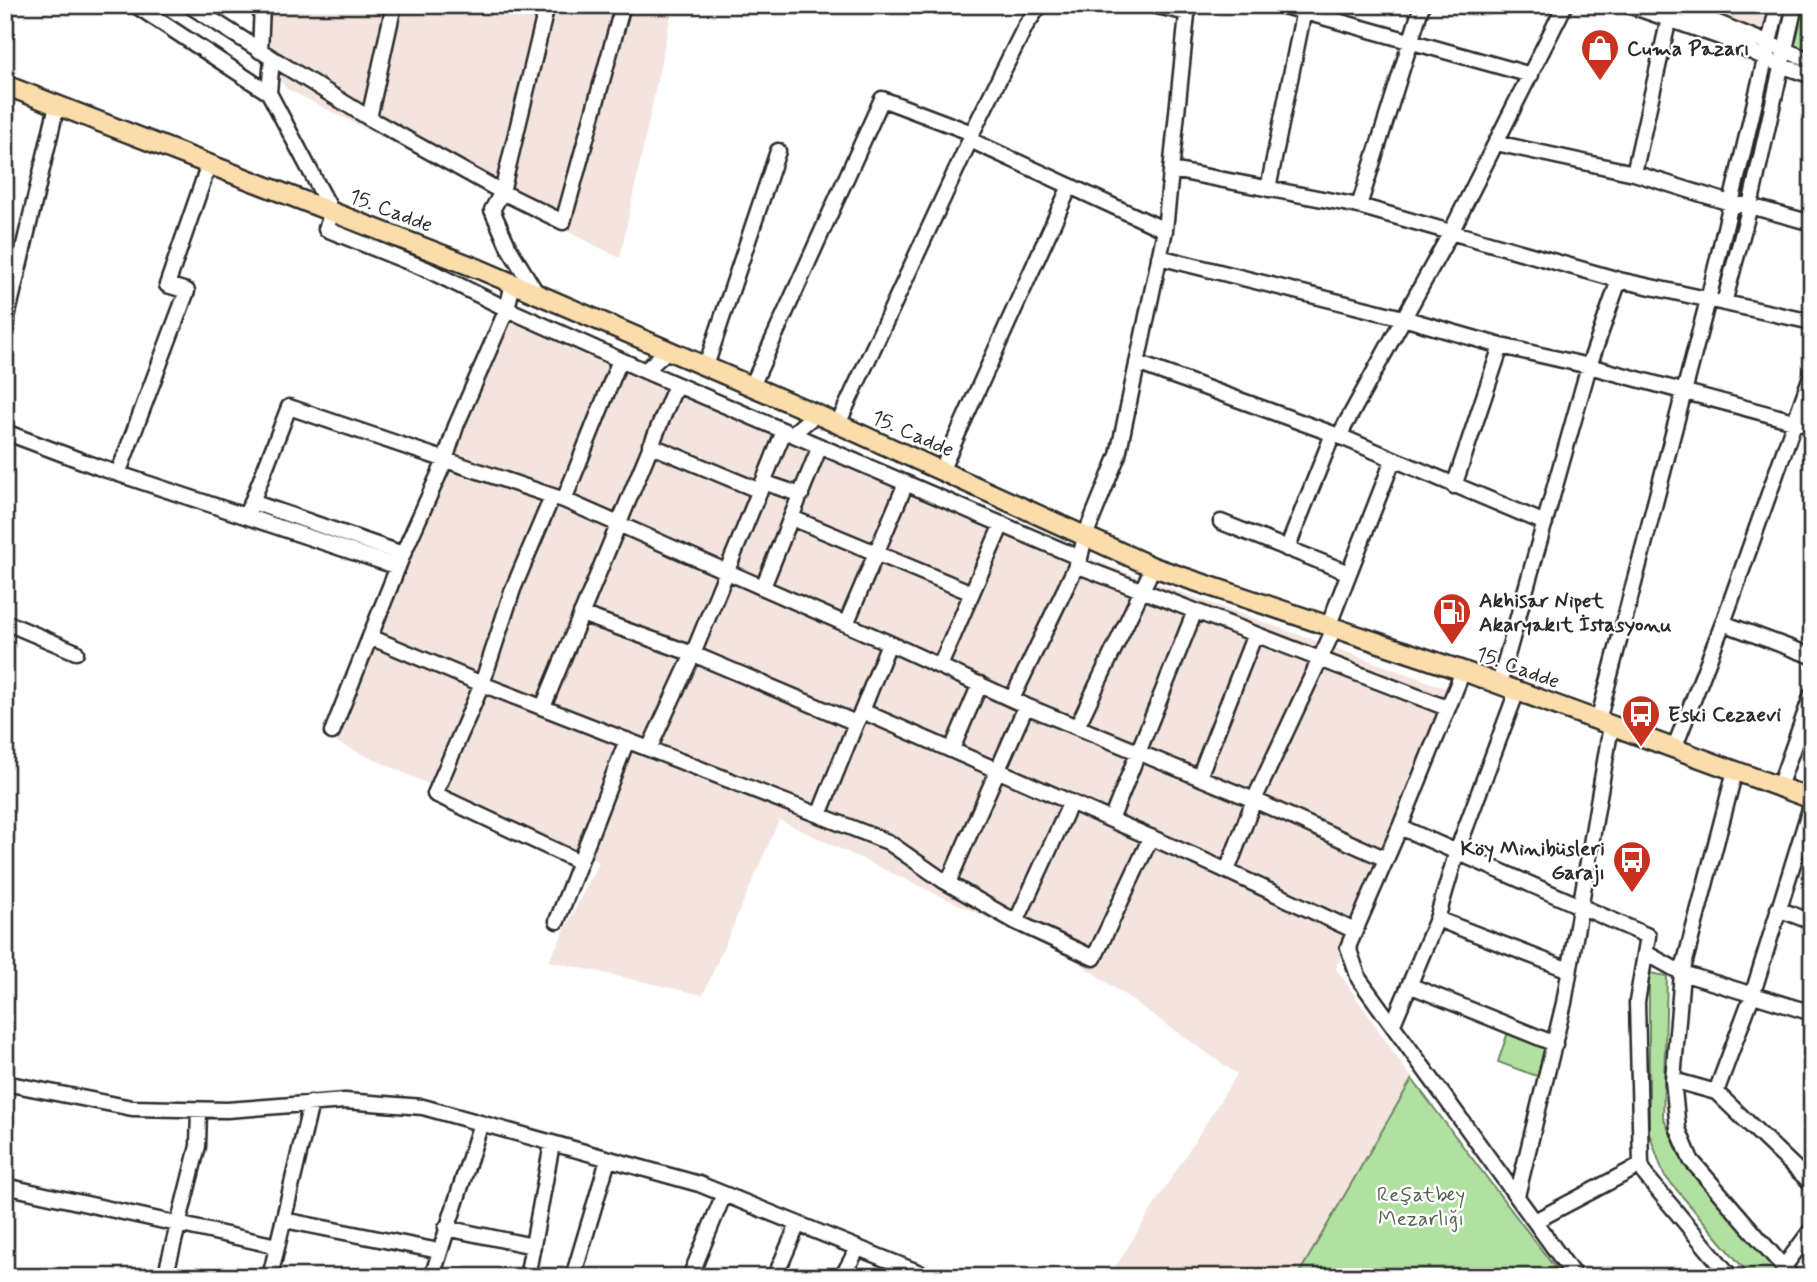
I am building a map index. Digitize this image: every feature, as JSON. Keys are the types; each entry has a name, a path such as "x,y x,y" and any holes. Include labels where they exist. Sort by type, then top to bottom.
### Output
{"main road":[{"name":"15. Cadde","path":"5,85 513,283 816,414 1153,567 1463,671 1812,801"}],"street":[{"path":"135,5 269,93"},
{"path":"188,5 369,118 502,192 563,222 623,5"},
{"path":"262,5 269,93 332,212 326,229 425,269 620,360 1002,524 1140,590 1447,708"},
{"path":"369,118 394,5"},
{"path":"537,294 509,248 492,210 502,192 547,5"},
{"path":"838,424 971,136 1026,25 1040,5"},
{"path":"1012,699 1078,561 1085,536 1118,455 1165,230 1188,9 1152,5"},
{"path":"1280,5 1305,9 1531,75"},
{"path":"1359,206 1422,5"},
{"path":"1287,549 1336,435 1451,232 1564,5"},
{"path":"1629,5 1665,10 1767,50 1784,50 1812,61"},
{"path":"1517,1196 1555,1044 1569,970 1604,723 1778,5"},
{"path":"1724,303 1795,5"},
{"path":"1268,189 1305,9"},
{"path":"1634,173 1665,10"},
{"path":"1767,50 1780,65 1812,76"},
{"path":"752,386 882,99 971,136 1165,230"},
{"path":"5,326 57,105"},
{"path":"1496,143 1634,173 1730,203 1812,223"},
{"path":"706,366 778,151"},
{"path":"118,474 187,291 167,285 209,164"},
{"path":"1172,170 1359,206 1619,280 1812,322"},
{"path":"941,471 1070,186"},
{"path":"1159,257 1403,318 1501,346 1589,366 1812,426"},
{"path":"1499,684 1589,366 1619,280"},
{"path":"332,732 445,459 456,426 507,309 513,283"},
{"path":"1454,486 1501,346"},
{"path":"645,371 668,350"},
{"path":"580,862 435,794 482,684 513,589 558,498 620,360"},
{"path":"1137,363 1336,435 1545,523"},
{"path":"1674,749 1723,623 1812,373"},
{"path":"543,708 676,384"},
{"path":"245,516 289,407 558,498 890,643 1026,706 1254,800 1386,859"},
{"path":"649,748 693,654 762,487 788,433 816,414"},
{"path":"5,432 118,474 245,516 401,561"},
{"path":"650,445 762,487 801,495"},
{"path":"763,587 820,446"},
{"path":"1227,871 1254,800 1321,659 1349,573 1394,460"},
{"path":"846,624 906,483"},
{"path":"252,502 401,561"},
{"path":"792,518 972,593"},
{"path":"1221,522 1349,573"},
{"path":"940,666 1002,524"},
{"path":"1077,727 1153,567"},
{"path":"1111,820 1195,611"},
{"path":"581,614 952,749 1355,931"},
{"path":"5,622 76,652"},
{"path":"1723,623 1812,656"},
{"path":"1199,778 1255,634"},
{"path":"370,637 482,684 888,842 948,883 1016,922 1094,958 1151,837"},
{"path":"819,814 890,643"},
{"path":"1463,671 1348,947 1359,979 1575,1277"},
{"path":"952,749 980,684"},
{"path":"1393,1024 1437,919 1457,851 1517,691"},
{"path":"1779,788 1812,694"},
{"path":"948,883 1026,706"},
{"path":"556,921 627,740"},
{"path":"1735,771 1682,973 1673,1080 1678,1129 1691,1160 1788,1272 1812,1229"},
{"path":"1716,1092 1753,993 1812,801"},
{"path":"1016,922 1071,802"},
{"path":"1400,827 1648,936 1637,1002 1642,1165 1646,1176 1731,1277"},
{"path":"1778,909 1812,922"},
{"path":"1437,919 1569,970"},
{"path":"1646,953 1682,973 1812,1013"},
{"path":"1409,985 1555,1044"},
{"path":"1673,1080 1716,1092 1812,1184"},
{"path":"5,1083 132,1108 227,1110 345,1101 424,1107 699,1184 930,1277"},
{"path":"270,1277 312,1103"},
{"path":"165,1277 198,1146 199,1110"},
{"path":"432,1277 481,1123"},
{"path":"527,1277 552,1144"},
{"path":"573,1277 608,1160"},
{"path":"1535,1221 1642,1165"},
{"path":"5,1186 277,1246"},
{"path":"690,1277 724,1194"},
{"path":"284,1220 439,1251"},
{"path":"775,1277 798,1224"},
{"path":"446,1228 533,1246"},
{"path":"842,1277 858,1248"}],"shaded area":[{"path":"253,5 673,5 620,258 287,89 250,45"},
{"path":"1672,5 1778,5 1769,43"},
{"path":"503,303 1111,567 1454,691 1336,968 1412,1079 1297,1277 1109,1277 1237,1074 1072,958 779,820 703,995 549,961 599,862 323,736"}],"green space":[{"path":"1801,5 1812,5 1812,52 1791,45"},
{"path":"1649,973 1667,976 1663,1117 1680,1156 1786,1277 1751,1277 1664,1175 1649,1133"},
{"path":"1508,1032 1550,1045 1542,1078 1498,1062"},
{"name":"Reşatbey Mezarlığı","path":"1412,1079 1562,1277 1297,1277"}],"place":[{"name":"Cuma Pazarı","path":"1600,82"},
{"name":"Akhisar Nipet Akaryakıt İstasyonu","path":"1452,646"},
{"name":"Eski Cezaevi","path":"1641,748"},
{"name":"Köy Minibüsleri Garajı","path":"1632,894"}]}
